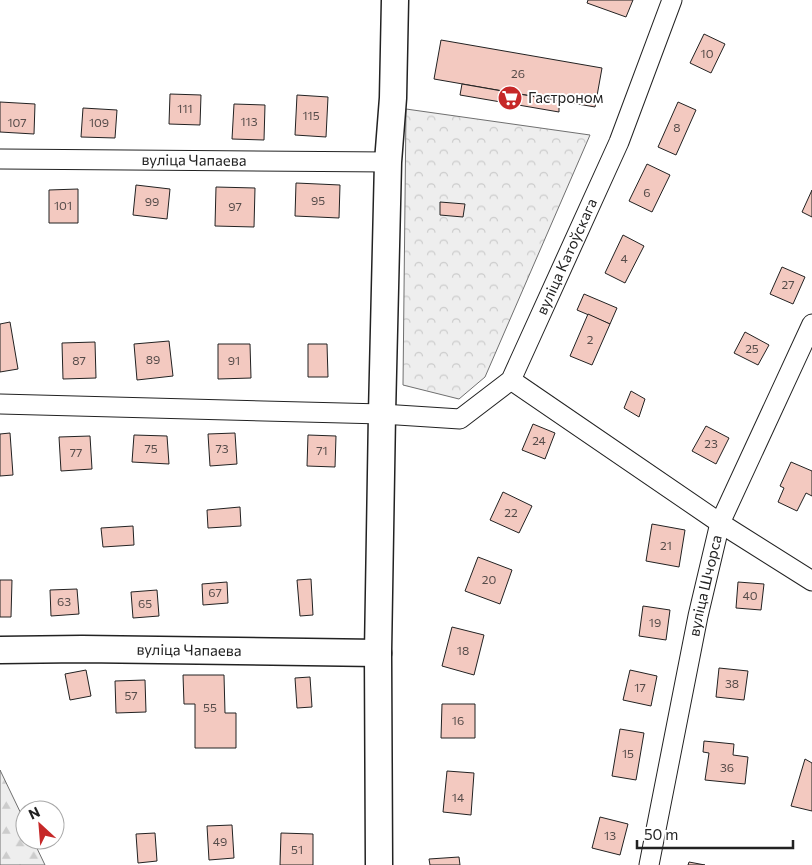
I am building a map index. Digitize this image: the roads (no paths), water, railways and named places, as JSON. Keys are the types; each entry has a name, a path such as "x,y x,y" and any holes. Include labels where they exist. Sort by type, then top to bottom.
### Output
{"street":[{"path":"379,865 378,653 382,414 388,162 393,98 395,0"},
{"name":"вуліца Катоўскага","path":"382,414 460,419 511,380 619,142 672,0"},
{"name":"вуліца Чапаева","path":"0,159 388,162"},
{"name":"вуліца Шчорса","path":"649,865 698,616 720,523 812,324"},
{"path":"511,380 720,523 812,581"},
{"path":"0,404 382,414"},
{"name":"вуліца Чапаева","path":"0,650 82,648 378,653"}],"place":[{"name":"Гастроном","path":"510,98"}]}
